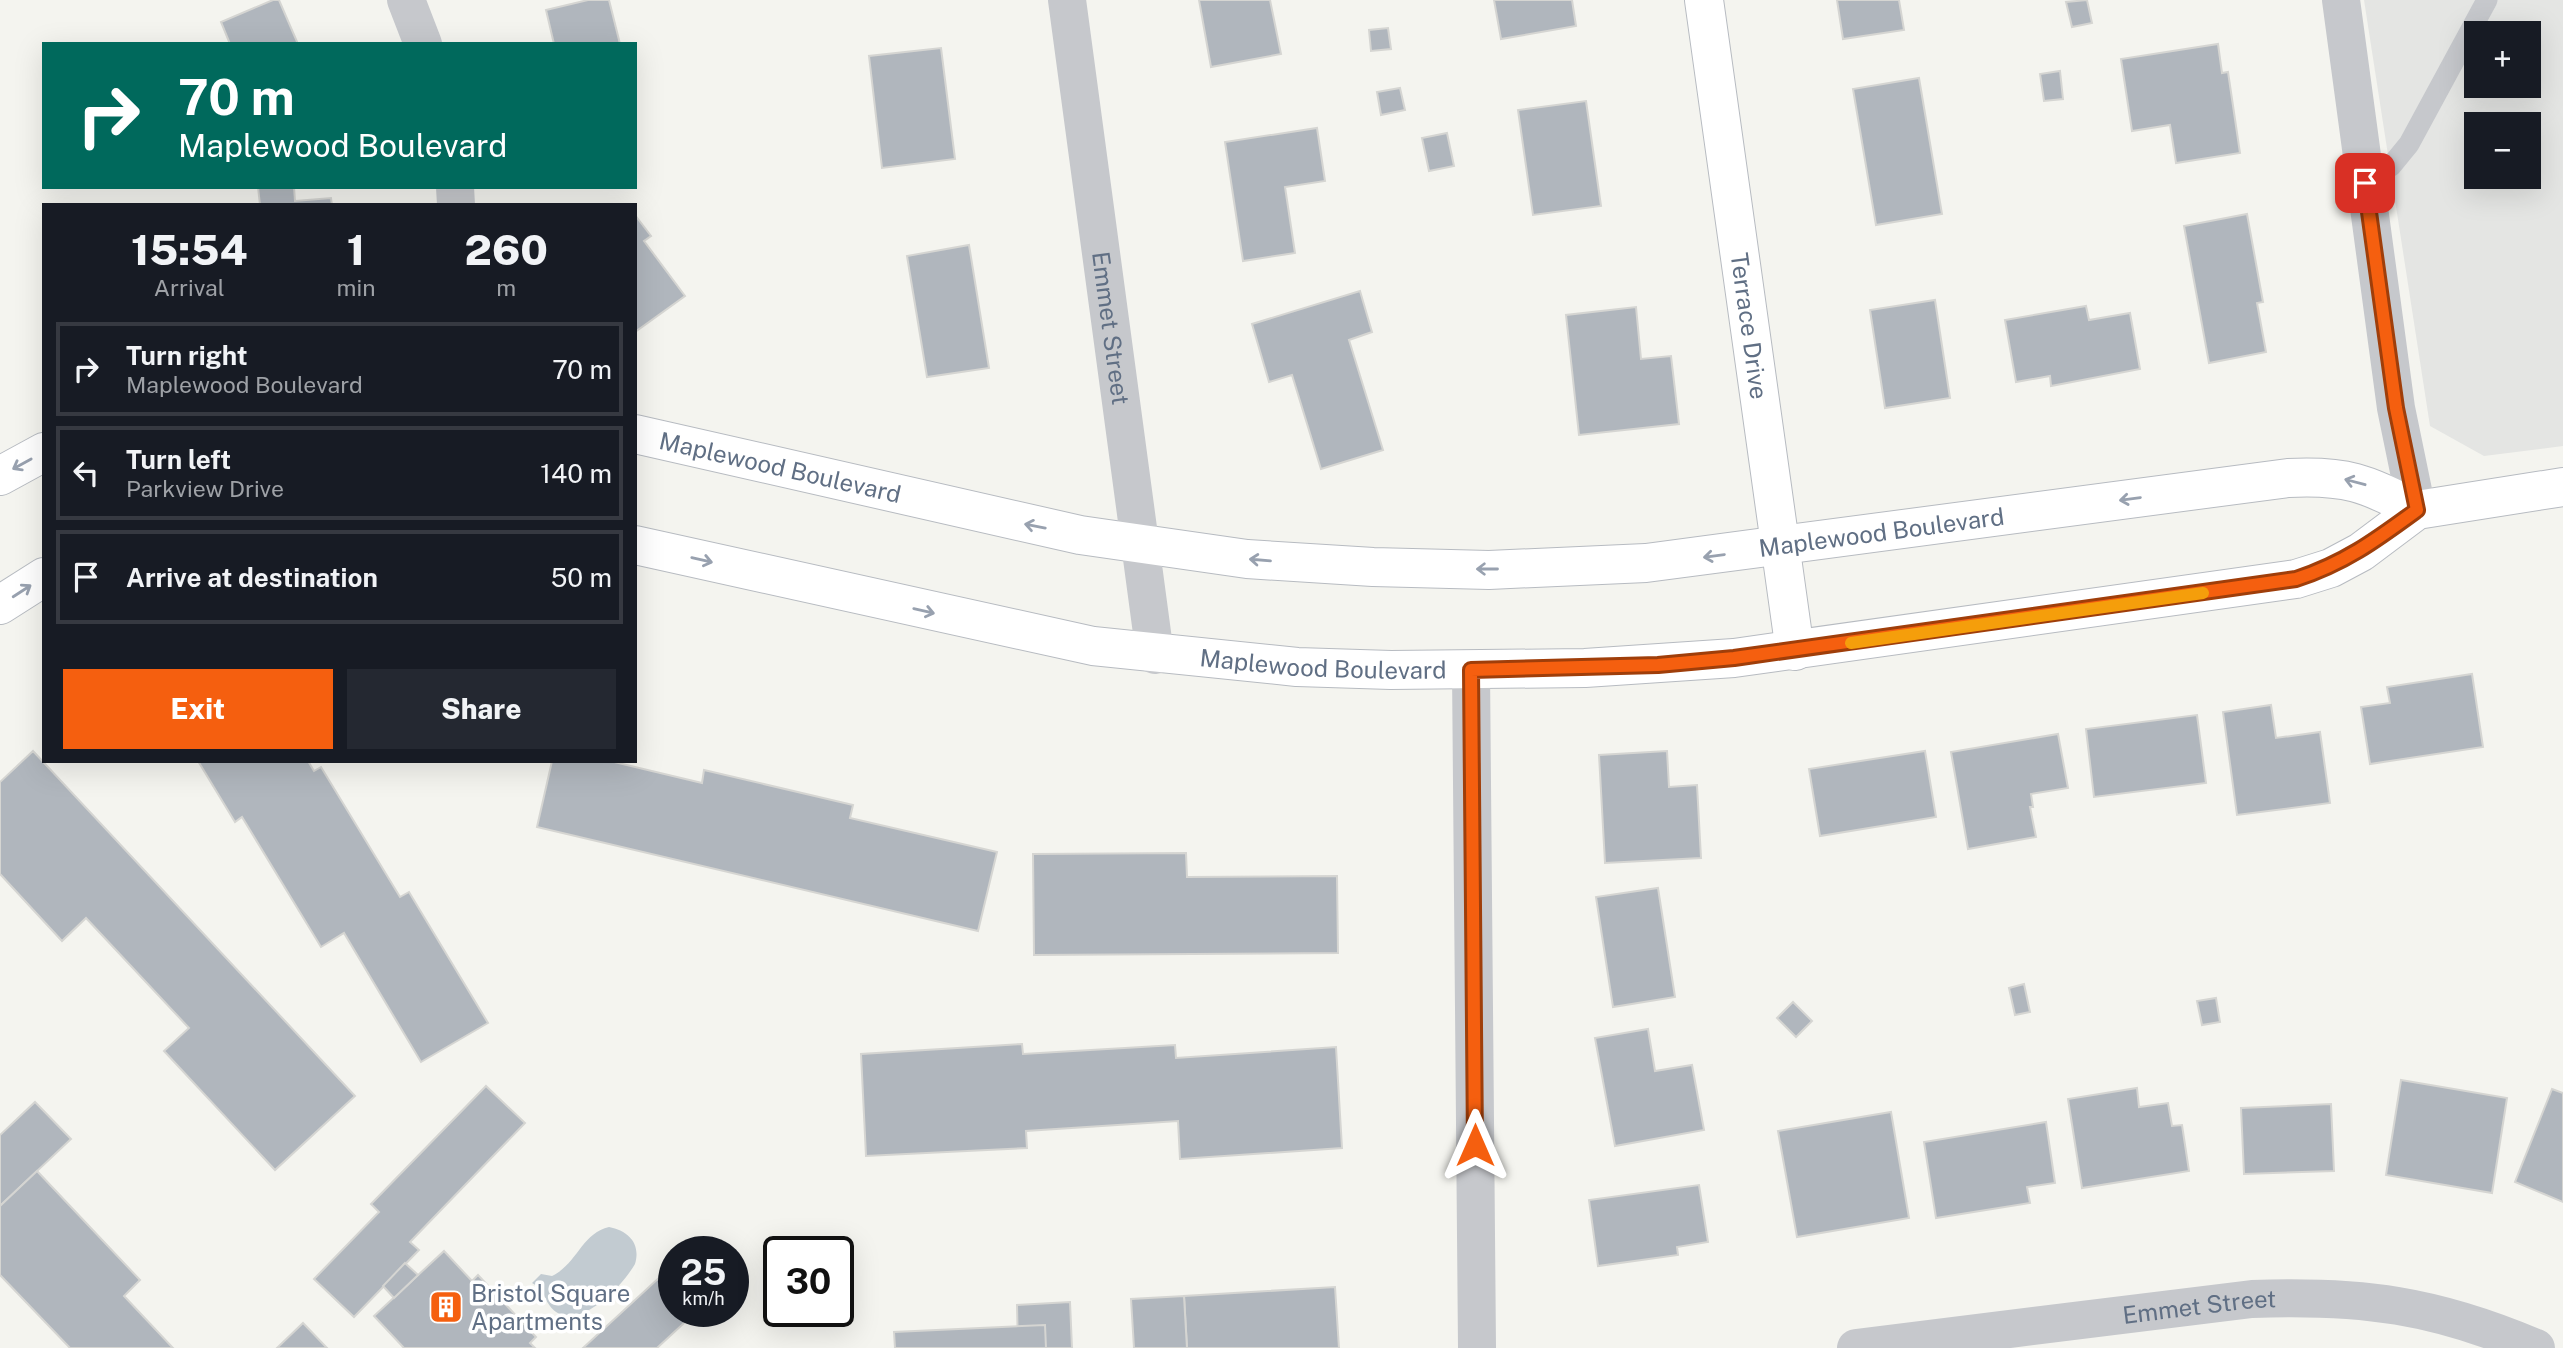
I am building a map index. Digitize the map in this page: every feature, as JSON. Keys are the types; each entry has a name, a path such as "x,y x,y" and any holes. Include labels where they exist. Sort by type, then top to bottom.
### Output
{"street":[{"path":"406,0 422,42"},
{"name":"Emmet Street","path":"1067,0 1155,655"},
{"name":"Terrace Drive","path":"1704,0 1795,651"},
{"path":"2341,0 2396,408 2417,510"},
{"name":"Maplewood Boulevard","path":"637,434 1028,525 1141,545 1320,565 1489,570 1612,566 1782,547 2288,478 2328,476 2353,481 2379,489 2417,510"},
{"path":"0,476 42,453"},
{"name":"Maplewood Boulevard","path":"637,545 1030,635 1155,655 1297,667 1471,670 1658,665 1795,651 2296,579 2331,568 2361,552 2417,510 2563,487"},
{"path":"0,605 42,578"},
{"path":"1471,670 1477,1348"},
{"name":"Emmet Street","path":"1857,1348 2027,1339 2252,1299 2318,1297 2366,1299 2430,1311 2491,1328 2536,1348"}],"lane":[{"path":"2365,183 2391,166 2409,144 2487,0"}],"shaded area":[{"path":"2364,0 2563,0 2563,446 2484,456 2430,426"},
{"path":"609,1227 628,1235 632,1240 636,1250 635,1264 602,1302 588,1311 574,1315 561,1314 550,1306 542,1289 532,1283 541,1274 552,1276 561,1271 592,1236"}],"building":[{"path":"273,0 279,0 297,42 229,42 221,22"},
{"path":"588,0 609,0 620,42 554,42 546,10"},
{"path":"1199,0 1270,0 1281,54 1211,67"},
{"path":"1494,0 1572,0 1576,26 1501,39"},
{"path":"1837,0 1899,0 1904,30 1843,39"},
{"path":"2087,0 2092,23 2072,27 2066,2"},
{"path":"1388,28 1391,49 1371,51 1369,30"},
{"path":"2218,44 2222,73 2228,72 2240,153 2176,163 2170,125 2132,131 2121,59"},
{"path":"941,48 955,159 882,168 869,56"},
{"path":"2060,71 2063,99 2044,101 2040,74"},
{"path":"1919,78 1942,214 1876,225 1853,89"},
{"path":"1400,88 1405,110 1381,115 1377,92"},
{"path":"1586,101 1601,206 1533,215 1518,110"},
{"path":"1317,128 1325,181 1285,187 1295,253 1243,261 1225,142"},
{"path":"1447,133 1454,166 1429,171 1422,138"},
{"path":"258,189 294,189 295,201 331,198 332,203 260,203"},
{"path":"2247,214 2263,302 2257,303 2266,352 2209,363 2184,226"},
{"path":"637,218 651,236 644,241 685,296 637,331"},
{"path":"969,245 989,368 927,377 907,256"},
{"path":"1360,291 1372,332 1349,340 1383,450 1321,469 1292,375 1269,382 1252,324"},
{"path":"1935,300 1950,398 1885,408 1870,310"},
{"path":"2086,306 2089,320 2130,313 2140,369 2051,386 2050,376 2016,382 2005,320"},
{"path":"1636,307 1641,359 1671,356 1679,424 1579,435 1566,315"},
{"path":"2472,674 2483,747 2370,764 2361,707 2390,703 2387,687"},
{"path":"2271,705 2276,738 2320,732 2330,803 2237,815 2223,712"},
{"path":"2197,715 2206,783 2094,797 2086,729"},
{"path":"2058,734 2068,788 2031,794 2033,807 2030,807 2036,837 1968,849 1951,752"},
{"path":"33,751 355,1096 275,1170 164,1051 189,1028 86,918 62,941 0,874 0,782"},
{"path":"1667,751 1669,787 1697,785 1701,858 1605,863 1599,755"},
{"path":"1925,751 1936,817 1820,836 1809,769"},
{"path":"199,763 309,763 314,771 321,767 400,897 409,892 488,1023 421,1062 344,933 321,947 242,817 235,822"},
{"path":"552,763 618,763 702,783 704,770 853,805 850,818 997,852 978,931 537,827"},
{"path":"1186,853 1187,877 1337,876 1338,953 1034,955 1033,854"},
{"path":"1658,888 1675,997 1613,1007 1596,897"},
{"path":"2024,984 2030,1012 2015,1015 2009,988"},
{"path":"2216,998 2220,1022 2202,1025 2197,1001"},
{"path":"1793,1002 1812,1021 1796,1037 1777,1018"},
{"path":"1648,1029 1655,1071 1692,1065 1704,1130 1615,1146 1595,1038"},
{"path":"1022,1044 1023,1054 1175,1045 1176,1058 1336,1047 1342,1148 1180,1159 1178,1121 1026,1131 1027,1148 866,1156 861,1054"},
{"path":"2401,1080 2507,1098 2492,1193 2386,1175"},
{"path":"486,1086 525,1123 410,1242 419,1250 354,1317 314,1279 379,1212 371,1204"},
{"path":"2137,1088 2139,1107 2168,1103 2172,1126 2182,1125 2189,1171 2082,1188 2068,1099"},
{"path":"2552,1089 2563,1093 2563,1202 2515,1182"},
{"path":"35,1102 71,1139 0,1206 0,1135"},
{"path":"2331,1104 2334,1171 2244,1174 2241,1108"},
{"path":"1891,1112 1909,1218 1797,1237 1778,1131"},
{"path":"2046,1122 2055,1183 2027,1187 2030,1203 1936,1218 1924,1142"},
{"path":"37,1171 140,1280 124,1296 173,1348 70,1348 0,1275 0,1206"},
{"path":"1699,1185 1708,1242 1677,1247 1678,1255 1598,1266 1589,1200"},
{"name":"Bristol Square Apartments","path":"444,1251 472,1281 478,1275 536,1337 530,1343 535,1348 404,1348 374,1316"},
{"path":"405,1263 418,1275 394,1298 383,1286"},
{"path":"658,1279 658,1327 680,1327 657,1348 583,1348"},
{"path":"1335,1287 1339,1348 1187,1348 1184,1296"},
{"path":"1184,1296 1187,1348 1134,1348 1131,1299"},
{"path":"1070,1302 1072,1348 1018,1348 1017,1305"},
{"path":"303,1323 327,1348 277,1348"},
{"path":"1045,1325 1046,1348 895,1348 894,1332"}],"slow traffic":[{"path":"1851,643 2203,593"}],"place":[{"name":"Bristol Square Apartments","path":"446,1307"}],"route":[{"path":"1475,1145 1471,670 1658,665 1795,651 2296,579 2331,568 2361,552 2417,510 2396,408 2365,183"}]}
